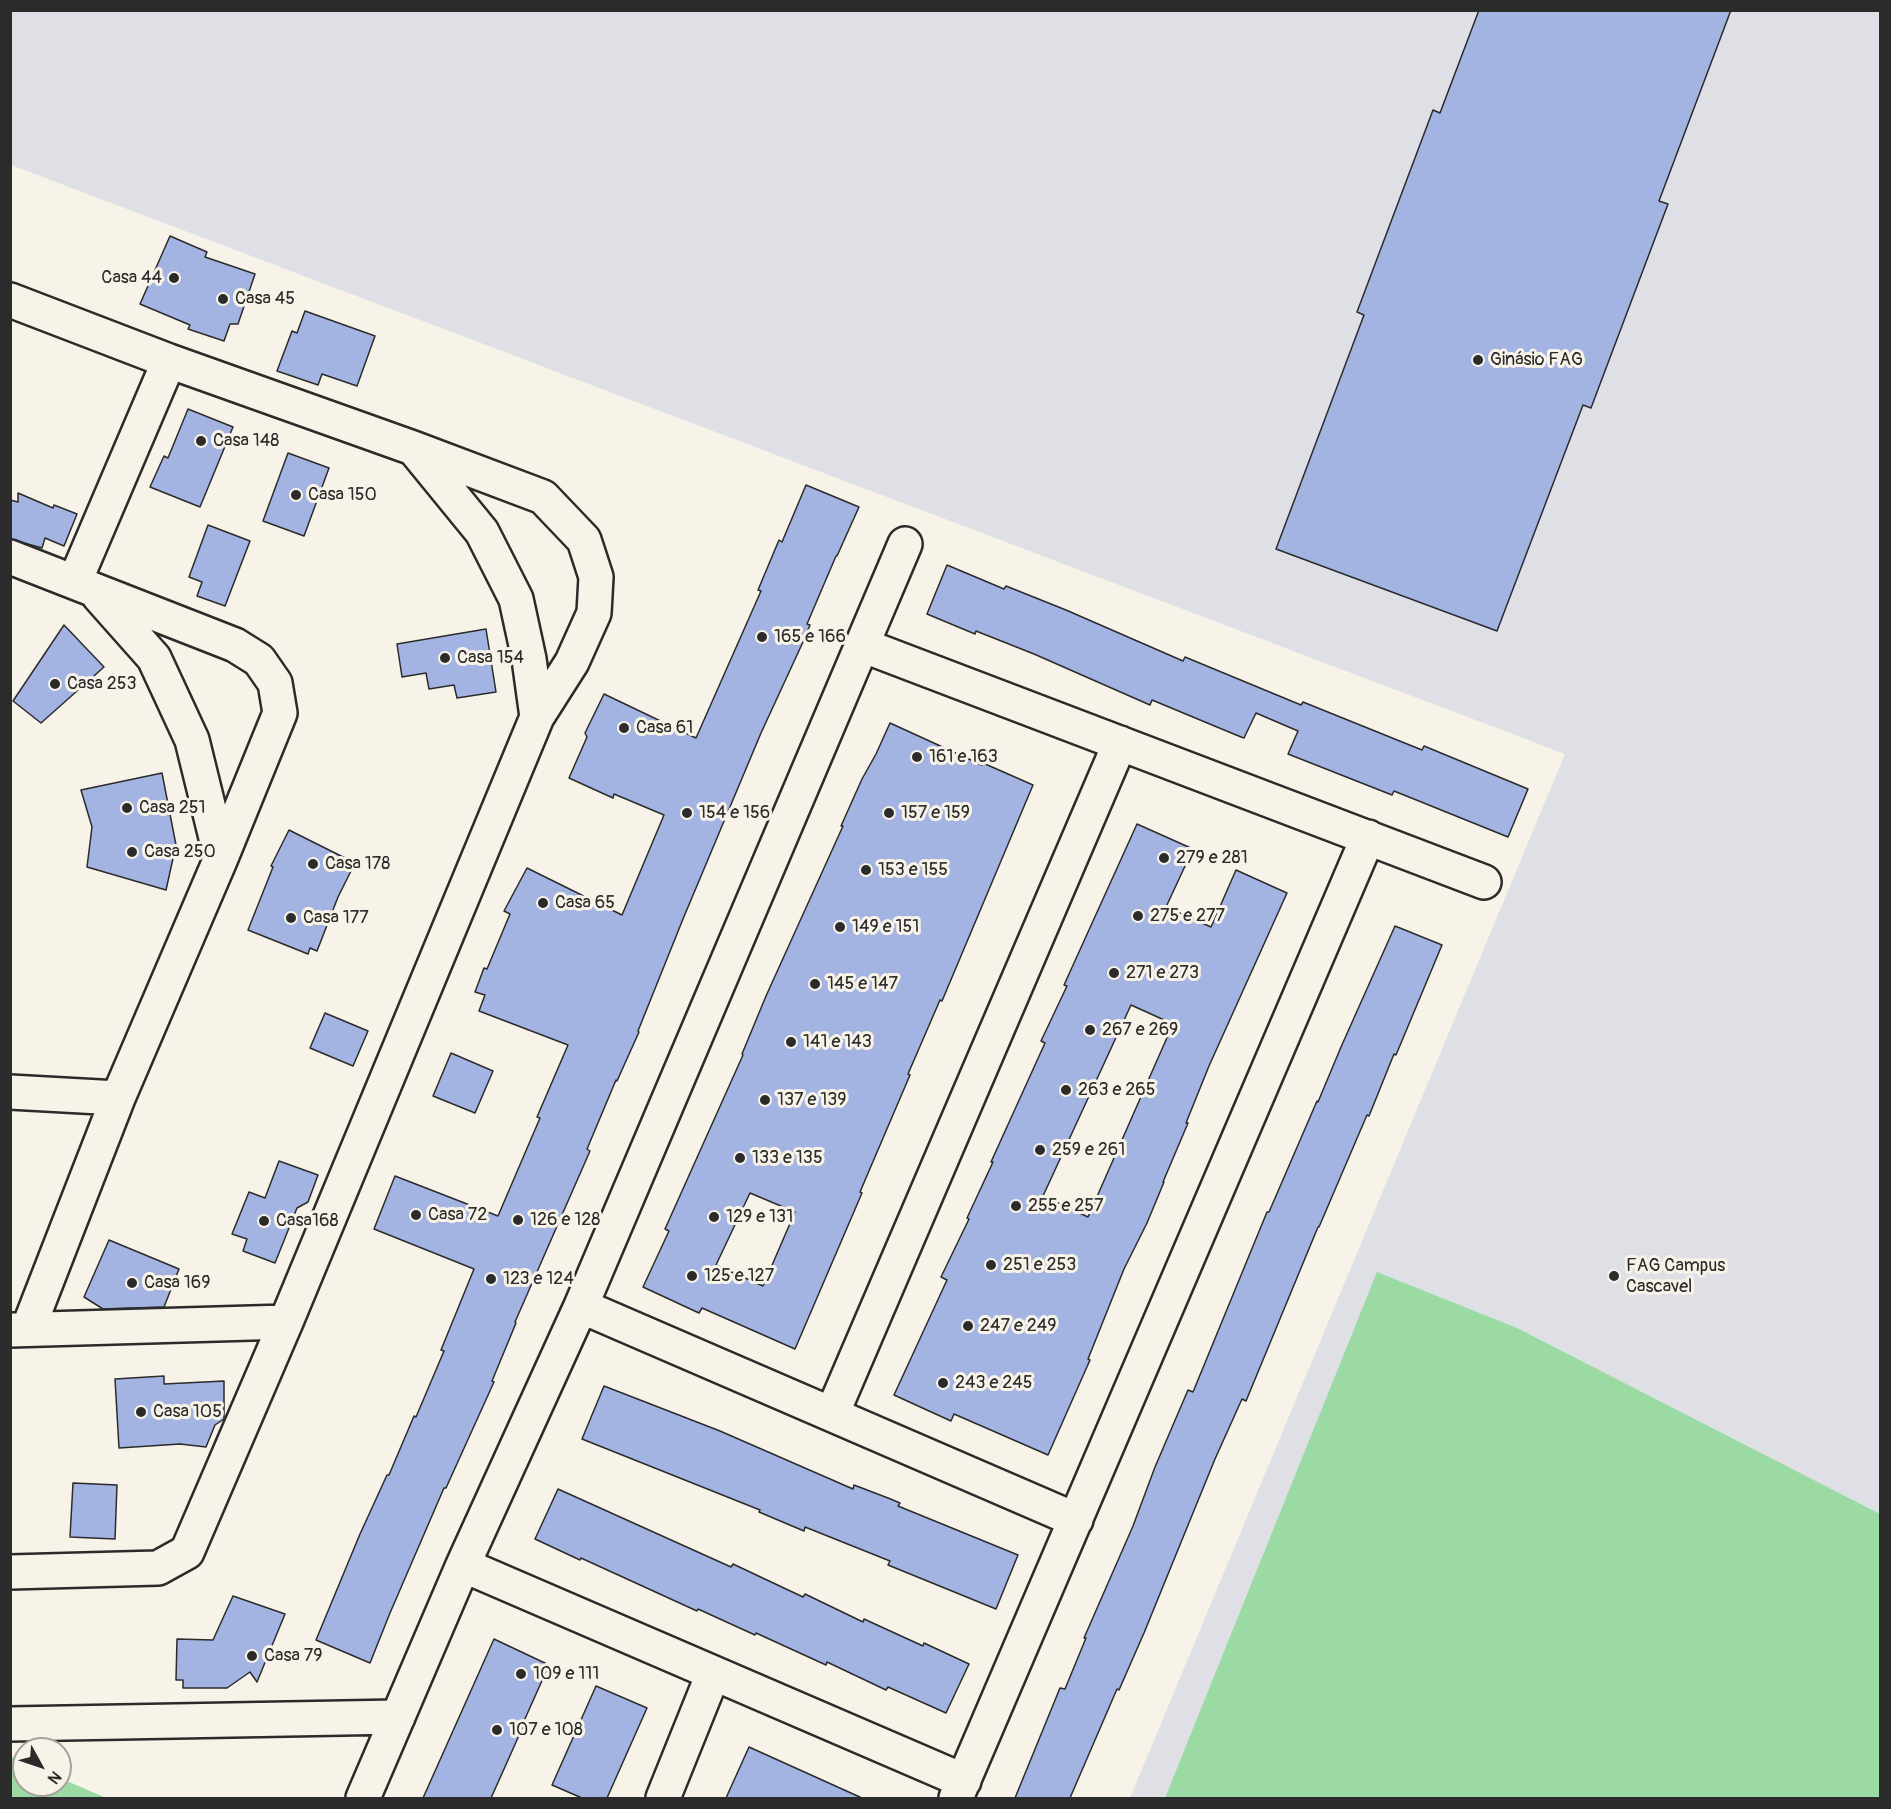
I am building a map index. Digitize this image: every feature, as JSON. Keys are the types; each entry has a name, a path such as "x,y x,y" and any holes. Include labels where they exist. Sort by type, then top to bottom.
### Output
{"street":[{"path":"10,300 169,361 543,497 584,540 596,577 594,613 573,662 537,717 286,1322 187,1552 158,1568 10,1572"},
{"path":"85,586 169,361"},
{"path":"413,448 482,532 516,599 529,659 537,717"},
{"path":"363,1798 463,1566 581,1306 905,544"},
{"path":"10,557 235,645 259,660 275,683 280,713 221,858 19,1329 286,1322"},
{"path":"85,586 154,658 192,740 221,858"},
{"path":"862,645 1484,882"},
{"path":"832,1414 1120,743"},
{"path":"463,1566 713,1674 960,1790 1368,837"},
{"path":"10,1092 118,1098"},
{"path":"581,1306 1076,1520"},
{"path":"663,1798 713,1674"},
{"path":"10,1724 398,1718"}],"shaded area":[{"name":"FAG Campus Cascavel","path":"10,11 1880,11 1880,1798 1130,1798 1565,754 11,165"}],"green space":[{"path":"1377,1272 1517,1328 1880,1514 1880,1798 1165,1798"},
{"path":"11,1756 12,1797 72,1797 72,1783 106,1798 11,1798"}],"building":[{"name":"Ginásio FAG","path":"1479,10 1731,10 1659,201 1668,204 1591,408 1583,405 1497,631 1276,549 1364,315 1357,312 1433,110 1440,113"},
{"path":"170,236 207,252 205,257 255,274 238,324 230,324 224,341 188,329 190,325 140,304"},
{"path":"305,311 375,336 357,386 322,374 318,385 277,371 292,331 297,333"},
{"name":"Casa 148","path":"188,409 233,427 200,507 150,487 164,456 168,458"},
{"name":"Casa 150","path":"288,453 329,468 304,536 263,521"},
{"path":"806,485 859,507 836,556 807,624 810,625 803,642 761,733 683,919 639,1032 587,1149 590,1151 515,1322 492,1381 494,1382 446,1488 444,1488 370,1663 316,1640 360,1534 389,1475 414,1416 416,1417 444,1351 441,1350 474,1269 374,1229 395,1176 498,1216 568,1045 479,1011 485,995 475,992 510,914 504,911 527,868 622,915 664,815 614,794 613,798 569,778 587,737 585,733 604,694 696,738 761,591 758,590 779,540 782,542"},
{"path":"18,493 53,508 54,505 77,514 64,546 45,538 42,548 10,539 10,500 18,502"},
{"path":"208,525 250,541 225,606 197,596 202,582 189,577"},
{"path":"947,565 1004,589 1006,586 1066,610 1183,661 1185,657 1301,705 1303,702 1422,750 1424,746 1528,789 1508,837 1394,791 1392,795 1288,754 1298,731 1256,713 1244,738 1152,700 1150,705 1034,654 976,631 975,634 927,614"},
{"name":"Casa 253","path":"64,625 104,667 41,723 13,701"},
{"name":"Casa 154","path":"486,629 496,692 457,698 454,685 429,689 426,673 402,677 397,644"},
{"path":"890,723 982,765 983,763 1033,785 942,1001 940,1000 908,1074 910,1075 860,1192 862,1193 795,1349 702,1308 699,1313 643,1287 669,1231 665,1229 743,1055 766,996 862,779","holes":["750,1193 795,1212 763,1286 716,1265"]},
{"path":"162,773 176,845 166,890 87,867 92,827 81,790"},
{"path":"1137,824 1193,849 1166,907 1211,927 1236,870 1287,893 1209,1066 1164,1182 1124,1269 1088,1359 1090,1360 1048,1455 954,1414 951,1421 894,1395 947,1280 941,1277 969,1219 967,1218 993,1162 991,1162 1045,1043 1041,1041 1067,986 1064,985","holes":["1131,1005 1173,1024 1088,1217 1043,1196"]},
{"path":"289,830 355,863 338,897 317,951 310,948 308,954 248,930 273,867 271,866"},
{"path":"1395,926 1442,945 1396,1055 1394,1054 1369,1116 1367,1115 1318,1227 1246,1401 1242,1399 1215,1459 1144,1633 1070,1798 1015,1798 1060,1688 1065,1689 1086,1638 1084,1638 1133,1526 1188,1390 1193,1392 1267,1212 1269,1212"},
{"path":"325,1013 368,1031 353,1066 310,1048"},
{"path":"451,1053 493,1071 475,1113 433,1096"},
{"name":"Casa168","path":"279,1161 318,1175 308,1202 297,1208 275,1263 243,1251 247,1239 232,1234 249,1192 265,1198"},
{"name":"Casa 169","path":"109,1240 179,1269 164,1307 103,1309 84,1297"},
{"path":"164,1376 164,1384 224,1381 224,1419 215,1425 206,1447 180,1444 119,1448 115,1379"},
{"path":"604,1386 720,1431 853,1489 854,1485 888,1498 900,1503 898,1506 1018,1555 996,1609 888,1565 890,1561 805,1527 804,1531 759,1512 760,1510 582,1439"},
{"path":"73,1483 117,1485 115,1539 70,1537"},
{"path":"558,1489 731,1567 733,1564 803,1597 805,1594 863,1622 864,1619 969,1664 946,1713 888,1687 886,1690 827,1662 826,1665 698,1609 697,1611 535,1539"},
{"path":"233,1596 285,1614 257,1682 250,1672 227,1688 183,1688 183,1680 176,1680 177,1639 213,1640"},
{"path":"494,1639 549,1665 500,1778 491,1798 423,1798"},
{"path":"596,1686 647,1708 607,1798 582,1798 552,1785"},
{"path":"749,1747 862,1798 726,1798"}],"place":[{"name":"Casa 44","path":"174,278"},
{"name":"Casa 45","path":"223,299"},
{"name":"Ginásio FAG","path":"1478,360"},
{"name":"Casa 148","path":"201,441"},
{"name":"Casa 150","path":"296,495"},
{"name":"165 e 166","path":"762,637"},
{"name":"Casa 154","path":"445,658"},
{"name":"Casa 253","path":"55,684"},
{"name":"Casa 61","path":"624,728"},
{"name":"161 e 163","path":"917,757"},
{"name":"Casa 251","path":"127,808"},
{"name":"154 e 156","path":"687,813"},
{"name":"157 e 159","path":"889,813"},
{"name":"Casa 250","path":"132,852"},
{"name":"279 e 281","path":"1164,858"},
{"name":"Casa 178","path":"313,864"},
{"name":"153 e 155","path":"866,870"},
{"name":"Casa 65","path":"543,903"},
{"name":"275 e 277","path":"1138,916"},
{"name":"Casa 177","path":"291,918"},
{"name":"149 e 151","path":"840,927"},
{"name":"271 e 273","path":"1114,973"},
{"name":"145 e 147","path":"815,984"},
{"name":"267 e 269","path":"1090,1030"},
{"name":"141 e 143","path":"791,1042"},
{"name":"263 e 265","path":"1066,1090"},
{"name":"137 e 139","path":"765,1100"},
{"name":"259 e 261","path":"1040,1150"},
{"name":"133 e 135","path":"740,1158"},
{"name":"255 e 257","path":"1016,1206"},
{"name":"Casa 72","path":"416,1215"},
{"name":"129 e 131","path":"714,1217"},
{"name":"126 e 128","path":"518,1220"},
{"name":"Casa168","path":"264,1221"},
{"name":"251 e 253","path":"991,1265"},
{"name":"125 e 127","path":"692,1276"},
{"name":"FAG Campus Cascavel","path":"1614,1276"},
{"name":"123 e 124","path":"491,1279"},
{"name":"Casa 169","path":"132,1283"},
{"name":"247 e 249","path":"968,1326"},
{"name":"243 e 245","path":"943,1383"},
{"name":"Casa 105","path":"141,1412"},
{"name":"Casa 79","path":"252,1656"},
{"name":"109 e 111","path":"521,1674"},
{"name":"107 e 108","path":"497,1730"}]}
